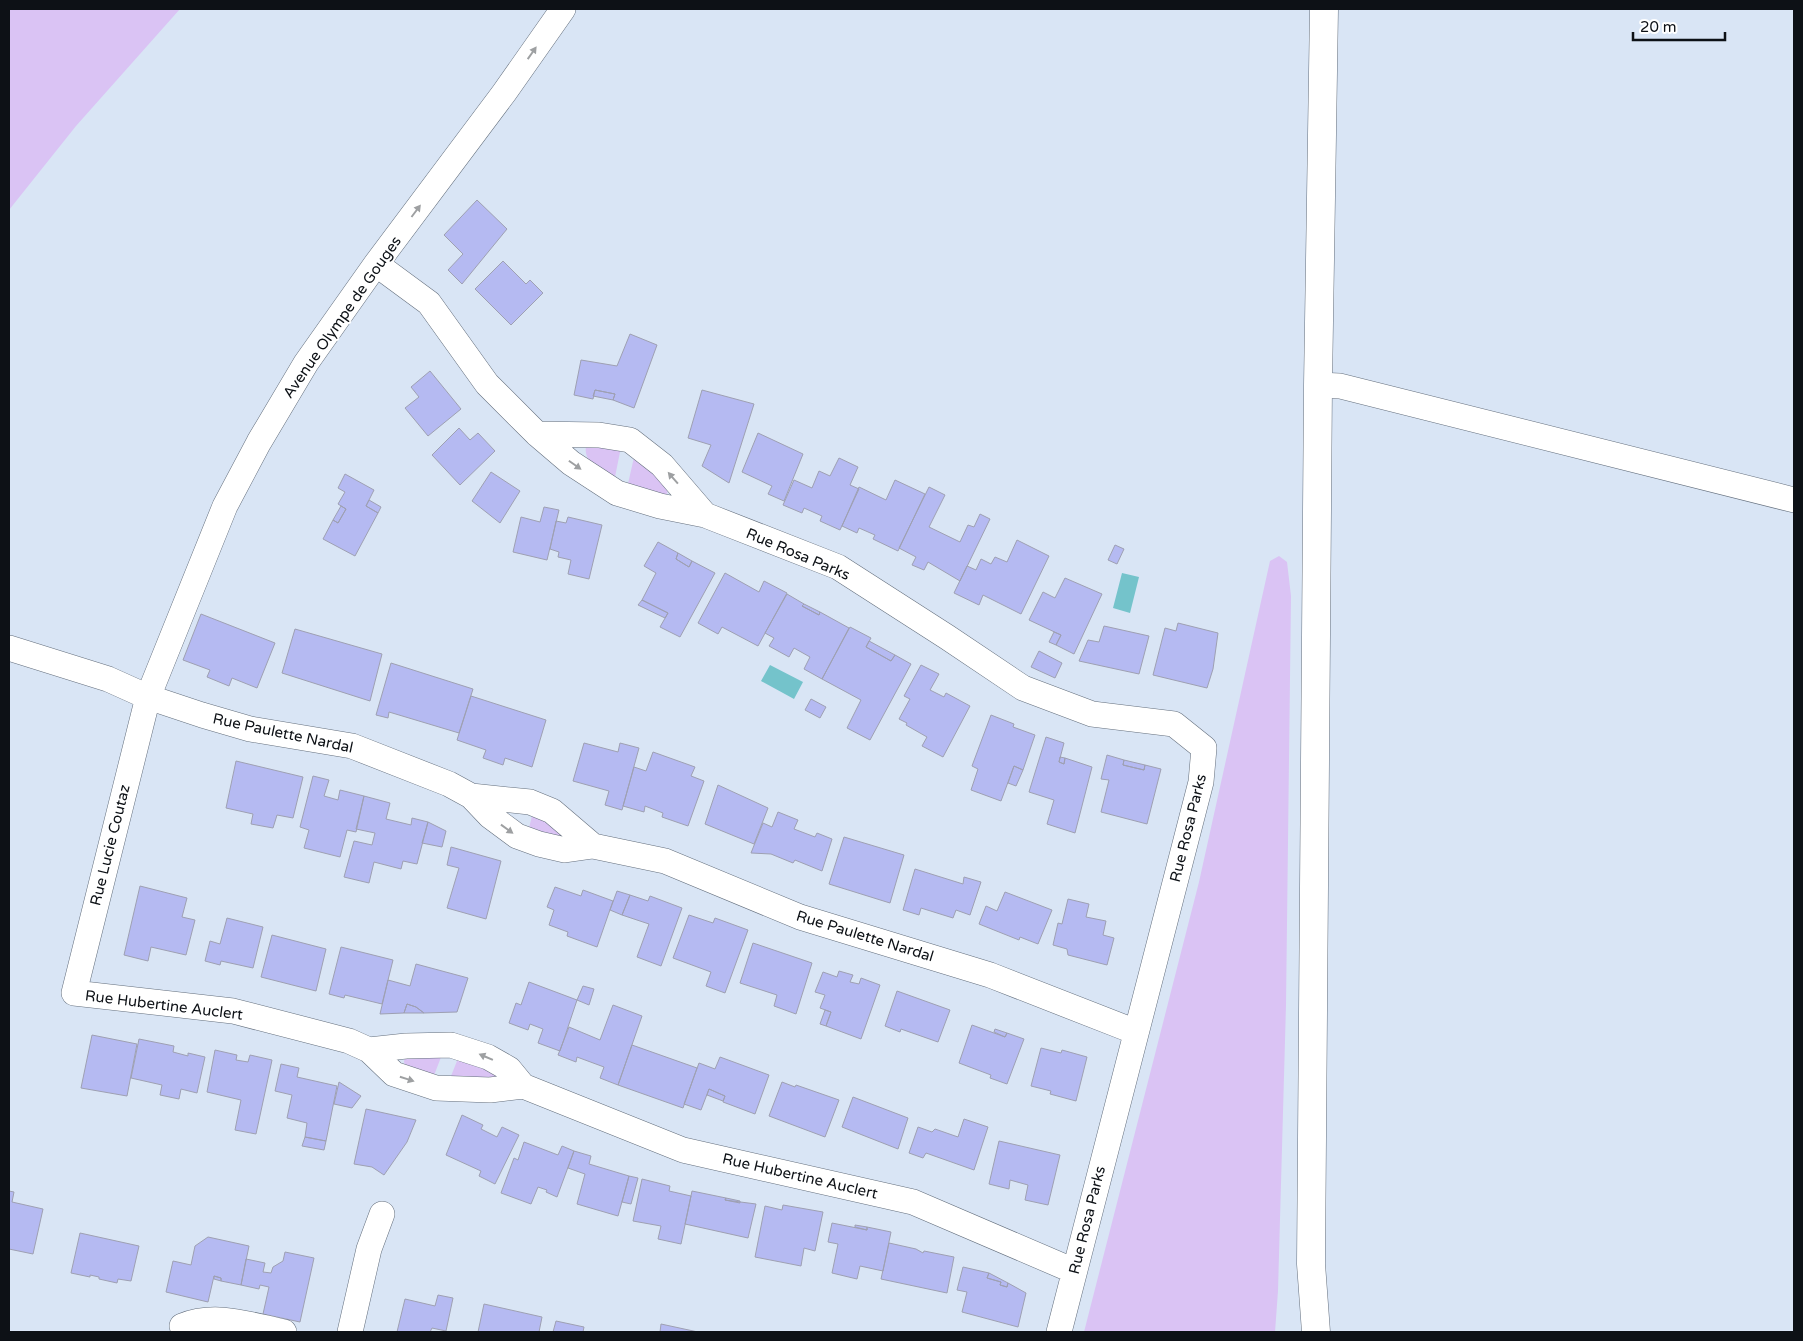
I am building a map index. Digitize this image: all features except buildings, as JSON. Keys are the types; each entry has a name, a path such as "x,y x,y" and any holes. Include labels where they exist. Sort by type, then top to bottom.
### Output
{"main road":[{"path":"1316,1332 1311,1264 1318,385 1324,9"},
{"path":"1303,1332 1311,1264"}],"street":[{"name":"Avenue Olympe de Gouges","path":"148,697 225,506 306,363 376,264 504,93 563,9"},
{"name":"Rue Rosa Parks","path":"376,264 429,303 487,384 537,434 571,462 617,493 660,506 705,515 838,567 947,636 1023,688 1092,714 1174,724 1204,748 1201,782 1059,1332"},
{"path":"1318,385 1340,386 1794,500"},
{"name":"Rue Rosa Parks","path":"537,434 599,435 630,440 662,465 705,515"},
{"path":"9,648 108,679 148,697"},
{"name":"Rue Paulette Nardal","path":"148,697 250,729 352,746 449,784 471,796 490,816 517,836 539,844 565,850 593,846 665,861 800,917 990,975 1136,1032"},
{"name":"Rue Lucie Coutaz","path":"74,993 148,697"},
{"name":"Rue Paulette Nardal","path":"471,796 530,802 552,811 593,846"},
{"name":"Rue Hubertine Auclert","path":"74,993 233,1011 349,1040 369,1050 394,1074 436,1088 490,1090 523,1086 683,1150 913,1202 1074,1271"},
{"name":"Rue Hubertine Auclert","path":"369,1050 406,1046 451,1045 488,1057 509,1069 523,1086"},
{"path":"350,1332 368,1249 382,1214"},
{"path":"182,1326 200,1320 220,1319 284,1332"}],"shaded area":[{"path":"9,9 180,9 76,126 9,210"},
{"path":"586,447 621,447 614,482 591,462 586,452"},
{"path":"635,453 668,489 667,494 663,498 627,488"},
{"path":"1279,556 1287,562 1291,596 1286,1005 1278,1291 1275,1332 1084,1332 1199,882 1270,561"},
{"path":"533,812 568,838 528,832"},
{"path":"443,1052 433,1078 405,1068 404,1061 406,1056"},
{"path":"459,1056 497,1073 496,1078 449,1081"}],"water":[{"path":"1122,573 1139,577 1130,613 1113,608"},
{"path":"770,665 803,682 794,699 761,681"}]}
